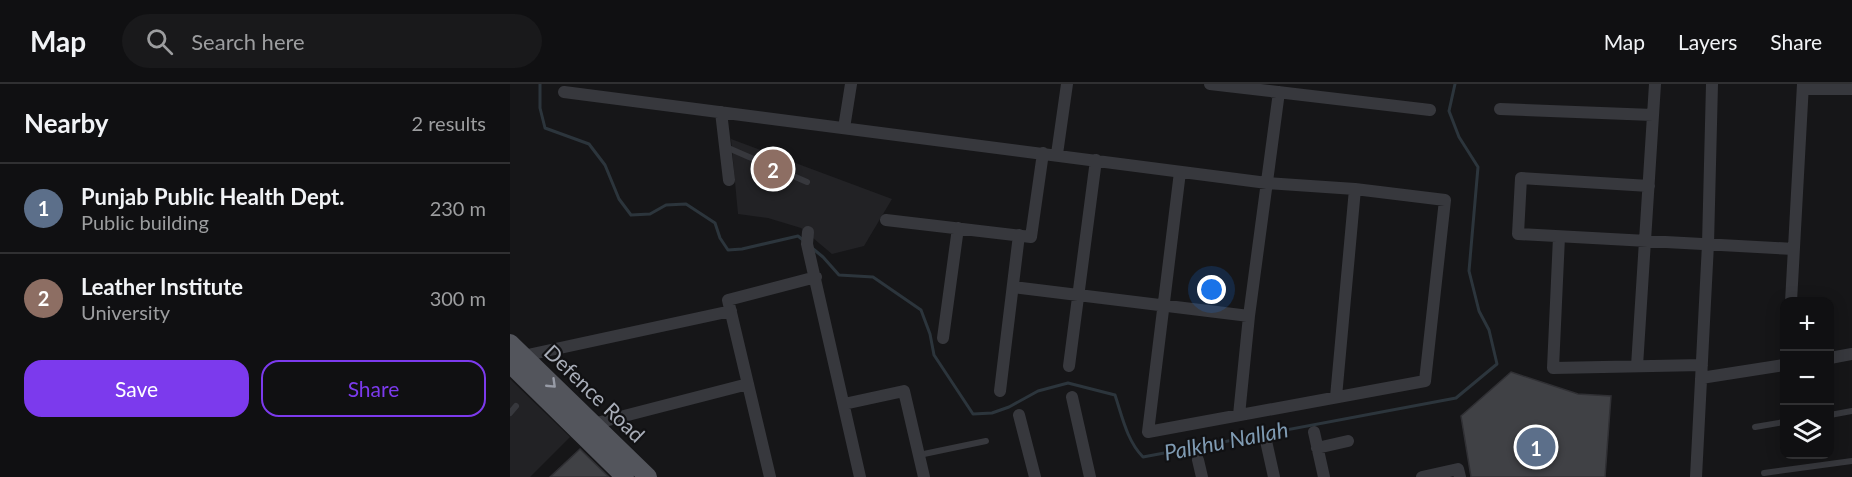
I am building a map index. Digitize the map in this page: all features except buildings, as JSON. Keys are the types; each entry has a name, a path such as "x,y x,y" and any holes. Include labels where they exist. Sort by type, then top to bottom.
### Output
{"main road":[{"name":"Defence Road","path":"514,354 593,424 648,477"},
{"name":"Defence Road","path":"514,354 625,477"}],"street":[{"path":"844,128 851,84"},
{"path":"1057,154 1067,84"},
{"path":"1210,84 1430,110"},
{"path":"1636,366 1655,84"},
{"path":"1696,477 1708,244 1712,84"},
{"path":"1791,297 1803,86 1852,89"},
{"path":"570,90 1267,183 1355,189 1444,200 1425,381 1148,432 1180,172"},
{"path":"1239,415 1249,316 1279,92"},
{"path":"1500,108 1653,115"},
{"path":"722,112 729,180"},
{"path":"886,220 1031,237 1043,153"},
{"path":"1070,366 1096,160"},
{"path":"1649,186 1521,178 1518,234 1794,249"},
{"path":"1336,397 1355,189"},
{"path":"944,338 958,228"},
{"path":"808,232 807,244 860,477"},
{"path":"1000,391 1020,235"},
{"path":"1559,237 1553,368 1636,366 1701,371 1780,365"},
{"path":"770,477 728,300 816,278"},
{"path":"1013,287 1249,316"},
{"path":"514,354 731,311"},
{"path":"1834,357 1852,354"},
{"path":"593,424 748,384"},
{"path":"844,404 904,391 924,477"},
{"path":"1072,398 1090,477"},
{"path":"1019,415 1035,477"},
{"path":"1314,432 1324,477"},
{"path":"1266,441 1274,477"},
{"path":"1317,448 1348,441"},
{"path":"1198,460 1202,477"},
{"path":"1422,477 1458,469 1460,477"}],"lane":[{"path":"725,147 807,182"},
{"path":"510,413 516,406"},
{"path":"1834,414 1852,411"},
{"path":"1755,427 1780,423"},
{"path":"919,455 986,441"},
{"path":"1764,473 1852,460"}],"shaded area":[{"path":"731,139 892,199 864,246 832,254 801,228 768,218 738,214"},
{"path":"510,379 570,437 530,477 510,477"}],"waterway":[{"name":"Palkhu Nallah","path":"540,84 540,108 545,128 589,144 605,165 619,199 631,215 650,214 666,205 686,204 715,223 720,238 728,250 798,236 803,240"},
{"name":"Palkhu Nallah","path":"812,248 839,275 873,277 921,310 930,334 934,355 973,414 992,413 1009,407 1038,391 1068,383 1115,395 1129,436 1143,457 1456,398 1497,364 1489,330 1479,311 1469,271 1478,167 1459,137 1449,111 1455,84"}],"place":[{"name":"Leather Institute","path":"773,169"},
{"name":"Punjab Public Health Dept.","path":"1536,447"}]}
